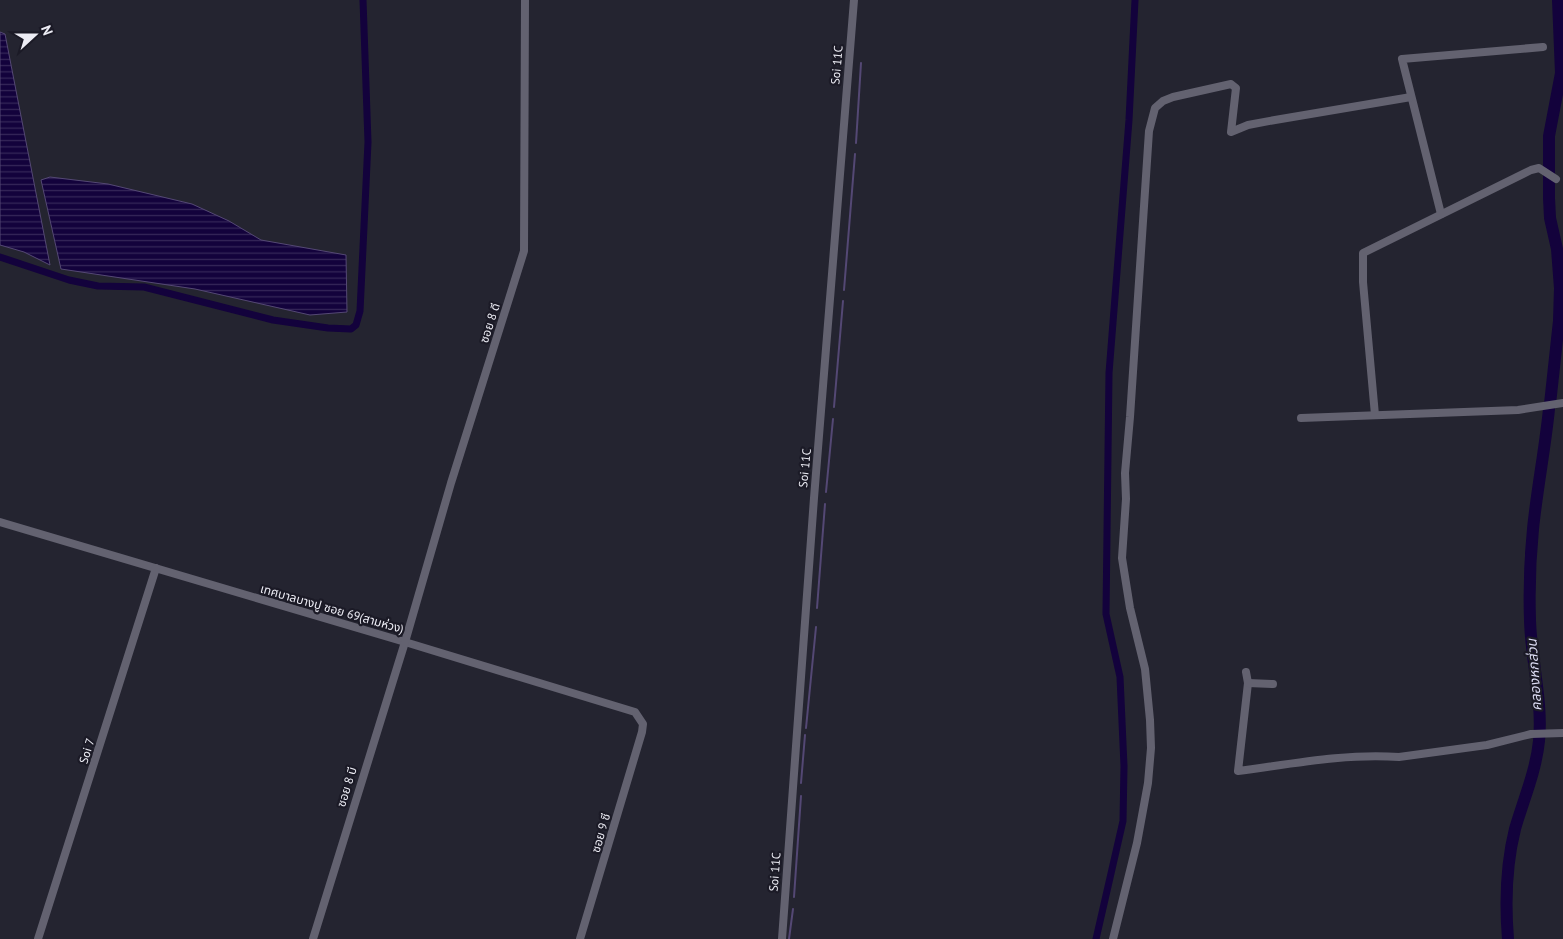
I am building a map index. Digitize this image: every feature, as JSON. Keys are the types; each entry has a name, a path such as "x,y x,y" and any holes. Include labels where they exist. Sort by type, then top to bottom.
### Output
{"street":[{"name":"ซอย 8 ดี","path":"405,642 451,483 524,251 525,0"},
{"name":"Soi 11C","path":"782,939 814,498 854,0"},
{"path":"1441,214 1402,59 1543,47"},
{"path":"1113,939 1140,826 1148,783 1151,748 1145,669 1130,608 1122,558 1126,499 1125,474 1146,169 1149,131 1155,108 1163,101 1173,97 1230,84 1236,88 1231,132 1248,125 1411,97"},
{"path":"1375,414 1363,282 1363,253 1525,173 1539,168 1556,179"},
{"path":"1301,418 1518,410 1563,403"},
{"name":"เทศบาลบางปู ซอย 69(สามห่วง)","path":"0,522 635,712 643,724 642,732"},
{"name":"Soi 7","path":"38,939 156,568"},
{"name":"ซอย 8 บี","path":"313,939 405,642"},
{"path":"1246,672 1248,684 1238,771 1323,759 1399,757 1487,745 1531,734 1563,733"},
{"path":"1248,684 1273,684"},
{"name":"ซอย 9 ซี","path":"580,939 642,732"}],"shaded area":[{"path":"0,32 5,34 50,265 24,252 0,245"},
{"path":"50,177 108,184 192,204 229,221 261,240 346,255 347,312 310,315 195,289 61,269 41,180"}],"waterway":[{"path":"0,257 69,280 98,286 144,287 273,320 328,328 351,329 356,325 360,311 368,142 363,0"},
{"path":"1096,939 1123,821 1124,766 1120,677 1106,614 1109,373 1129,120 1135,0"},
{"name":"คลองหกส่วน","path":"1550,404 1559,321 1560,288 1557,249 1550,218 1549,198 1549,136 1561,73 1558,0"},
{"path":"856,143 861,63"},
{"path":"844,290 855,154"},
{"path":"834,407 843,301"},
{"name":"คลองหกส่วน","path":"1508,939 1507,897 1510,856 1515,829 1529,786 1539,741 1538,696 1530,620 1530,574 1532,540 1549,409"},
{"path":"826,492 833,419"},
{"path":"817,608 825,504"},
{"path":"806,728 816,627"},
{"path":"801,783 805,735"},
{"path":"794,897 801,796"},
{"path":"789,939 793,909"}]}
